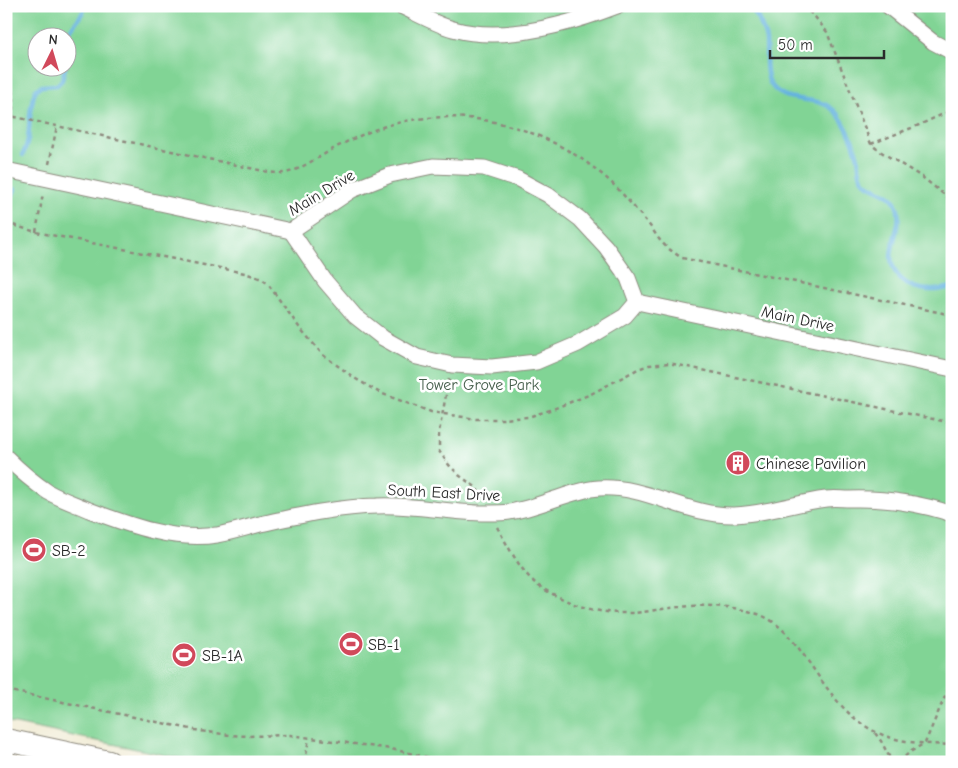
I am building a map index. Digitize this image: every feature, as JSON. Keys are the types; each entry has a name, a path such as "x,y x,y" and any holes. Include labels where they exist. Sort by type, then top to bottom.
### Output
{"main road":[{"path":"6,740 109,762"}],"street":[{"path":"401,6 452,28 488,34 508,34 550,26 594,15 617,6"},
{"path":"888,6 933,42 952,52"},
{"name":"Main Drive","path":"291,231 352,190 390,175 433,166 484,168 518,179 548,195 580,219 606,246 628,278 637,302"},
{"name":"Main Drive","path":"6,170 291,231 325,281 355,316 383,338 417,357 452,365 492,367 536,362 578,344 625,316 637,302"},
{"name":"Main Drive","path":"637,302 952,369"},
{"name":"South East Drive","path":"6,458 49,492 72,503 142,529 182,535 216,535 319,512 378,505 476,514 507,513 585,490 600,488 638,492 689,508 732,515 756,513 826,499 888,499 952,514"}],"path":[{"path":"803,6 827,32 871,144 922,177 952,201"},
{"path":"6,67 14,98 12,116"},
{"path":"871,144 952,110"},
{"path":"6,115 259,170 283,173 302,167 356,137 382,127 430,117 454,116 497,122 538,136 578,156 618,190 660,240 671,251 682,258 952,316"},
{"path":"452,365 439,432 439,451 460,476 477,488 518,564 531,579 549,592 569,602 606,612 625,613 680,606 721,606 760,614 773,621 783,630 844,709 874,732 881,740 892,762"},
{"path":"899,762 910,752 926,743 952,680"},
{"path":"6,690 200,731 248,736 290,735 391,749 449,762"},
{"path":"874,732 902,740 952,744"},
{"path":"305,762 309,738"}],"green space":[{"name":"Tower Grove Park","path":"6,6 952,6 952,762 199,762 6,722"}],"waterway":[{"path":"72,28 86,6"},
{"path":"753,10 765,37 766,68 770,83 775,90 789,97 821,103 833,110 843,122 851,137 858,158 860,174 864,181 868,185 889,195 896,204 898,223 891,259 893,268 899,277 917,288 938,290 952,287"},
{"path":"23,155 28,139 31,108 36,89 42,86 57,85 62,78"},
{"path":"6,210 15,189"}],"place":[{"name":"Chinese Pavilion","path":"738,463"},
{"name":"SB-2","path":"34,550"},
{"name":"SB-1","path":"351,644"},
{"name":"SB-1A","path":"184,655"}]}
